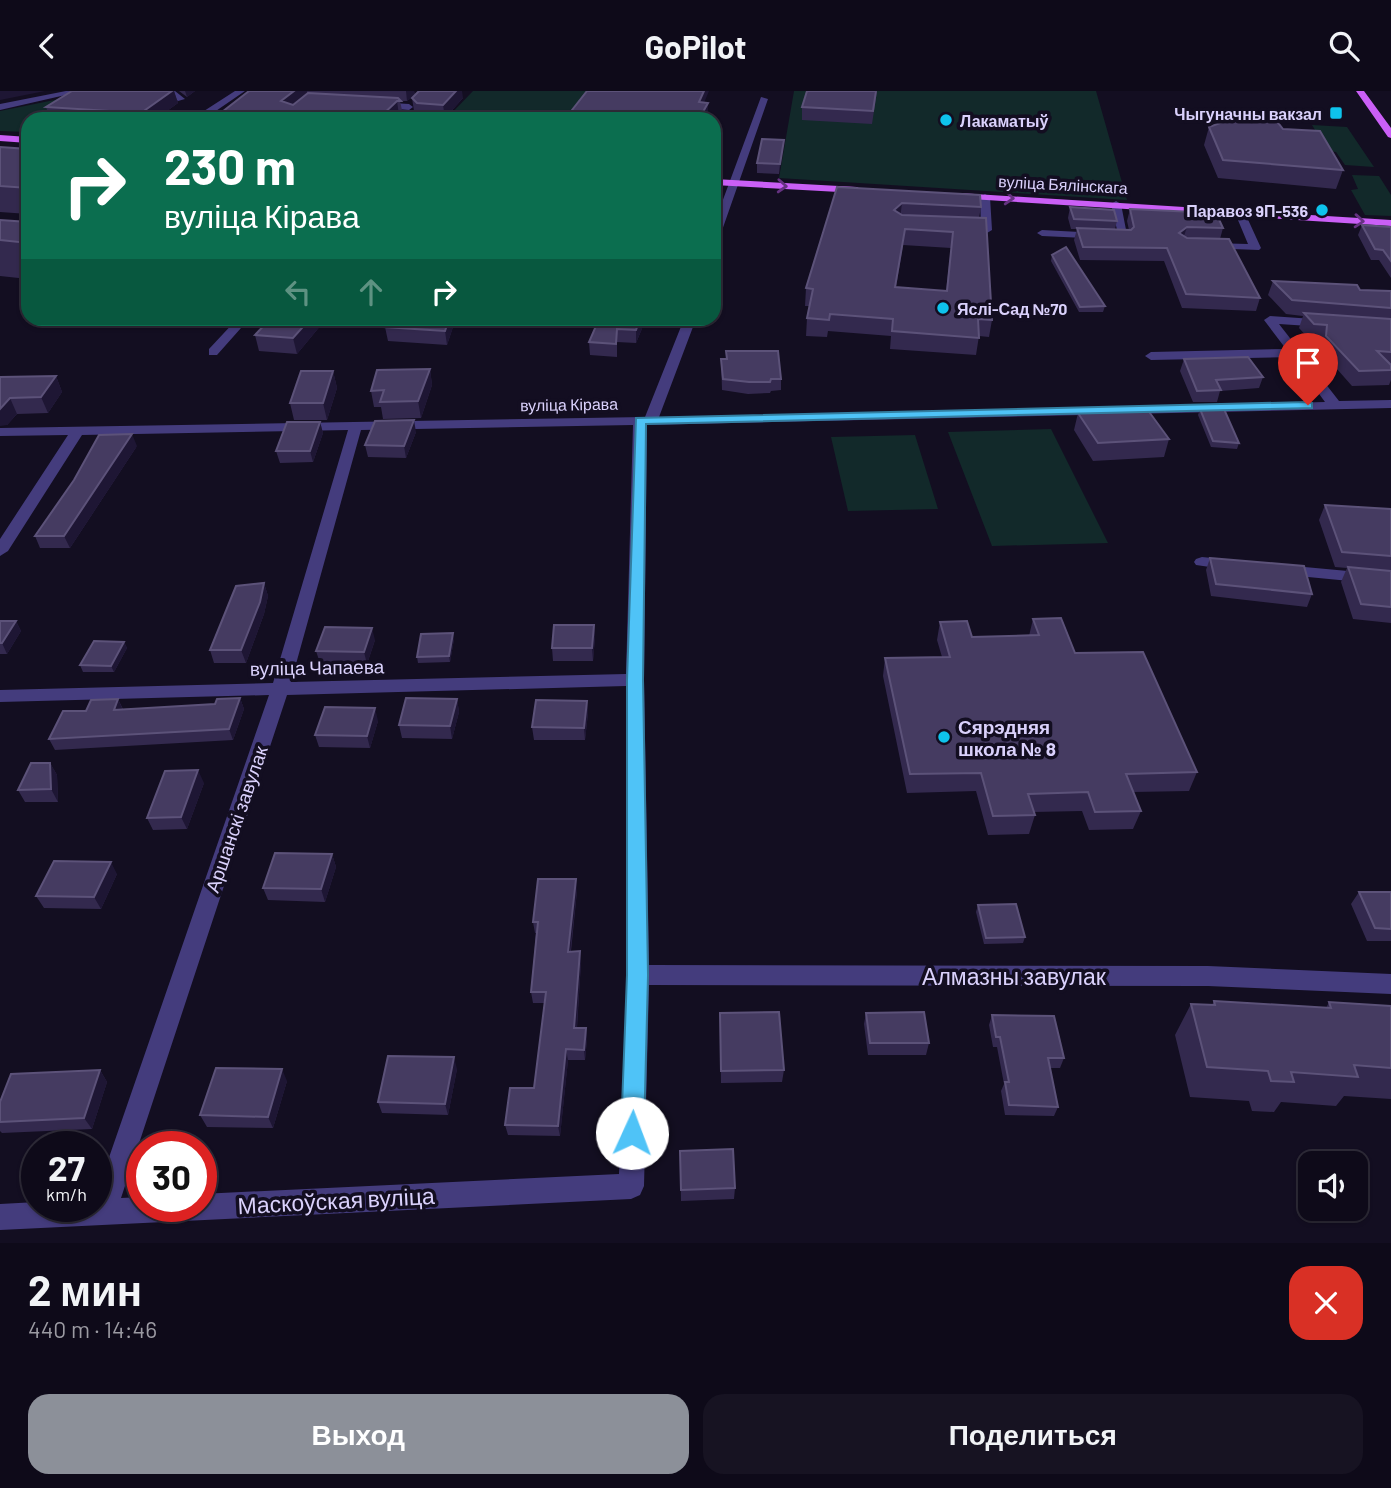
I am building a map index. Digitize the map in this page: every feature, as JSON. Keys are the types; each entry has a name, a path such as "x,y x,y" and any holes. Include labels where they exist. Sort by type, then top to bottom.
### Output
{"main road":[{"path":"1360,91 1387,123 1391,135"},
{"path":"0,138 21,140"},
{"path":"721,182 866,190"},
{"name":"вуліца Бялінскага","path":"946,195 1391,223"}],"street":[{"path":"0,107 79,91"},
{"path":"169,91 181,99"},
{"path":"209,112 241,91"},
{"path":"721,218 764,99"},
{"path":"371,105 413,104 406,112"},
{"path":"950,228 987,230 985,197"},
{"path":"1042,233 1124,239 1116,204"},
{"path":"1195,246 1255,248 1240,213"},
{"path":"1335,405 1270,320 1341,324"},
{"path":"213,352 237,326"},
{"path":"638,975 635,680 646,421 687,326"},
{"path":"1152,356 1294,353"},
{"name":"вуліца Кірава","path":"0,432 1391,404"},
{"name":"Аршанскі завулак","path":"112,1186 280,689 356,425"},
{"path":"0,551 78,431"},
{"path":"1202,562 1242,566"},
{"path":"1269,568 1391,580"},
{"name":"вуліца Чапаева","path":"0,696 635,680"},
{"name":"Алмазны завулак","path":"638,975 1208,976 1391,985"},
{"name":"Маскоўская вуліца","path":"112,1210 631,1186 638,975"},
{"name":"Маскоўская вуліца","path":"0,1217 21,1216"}],"green space":[{"path":"473,91 597,91 581,112 453,112"},
{"name":"Лакаматыў","path":"794,91 1096,91 1127,200 779,178"},
{"path":"94,92 61,112 21,112 21,132 0,131 0,111"},
{"path":"1312,125 1347,127 1374,167 1345,165 1336,152 1328,151"},
{"path":"1352,175 1379,176 1391,195 1391,216 1365,215 1351,190 1358,189"},
{"path":"1051,429 1108,543 992,546 948,432"},
{"path":"915,435 938,509 848,511 831,437"}],"building":[{"path":"72,91 172,91 142,112 46,107"},
{"path":"249,91 294,91 281,101 293,105 308,93 398,98 401,101 397,101 385,112 222,112"},
{"path":"419,91 456,91 443,105 417,103 412,98"},
{"path":"587,91 704,91 699,102 708,103 703,112 570,112"},
{"path":"807,91 876,91 873,111 802,107"},
{"path":"1255,114 1275,119 1283,129 1320,131 1343,170 1223,160 1209,127 1242,115"},
{"path":"762,139 784,140 780,164 757,163"},
{"path":"0,147 21,148 21,188 0,186"},
{"path":"837,187 980,195 981,207 902,203 894,210 902,215 986,218 992,320 978,319 979,338 892,331 893,319 830,314 829,320 807,318 813,289 806,288","holes":["905,229 953,232 947,291 895,287"]},
{"path":"1070,207 1114,210 1117,221 1074,219"},
{"path":"1130,209 1216,213 1223,228 1187,227 1179,233 1187,238 1229,239 1260,298 1186,294 1167,248 1083,247 1077,228 1131,230 1134,227"},
{"path":"0,220 21,222 21,242 0,240"},
{"path":"1362,225 1391,227 1391,261 1383,250 1375,249"},
{"path":"1066,247 1105,306 1080,307 1052,255"},
{"path":"1273,281 1357,285 1360,290 1391,291 1391,308 1292,300"},
{"path":"1304,313 1391,319 1391,352 1377,351 1391,365 1391,370 1359,371 1326,336 1327,325 1314,324"},
{"path":"263,326 304,326 293,338 255,335"},
{"path":"386,326 447,326 445,331"},
{"path":"596,326 637,326 636,330 617,329 616,344 589,342"},
{"path":"726,351 778,351 781,379 749,382 723,379 721,359 727,359"},
{"path":"1248,357 1263,377 1216,380 1221,390 1197,391 1184,359"},
{"path":"430,369 418,401 380,402 384,390 371,391 377,370"},
{"path":"301,371 333,371 323,403 290,403"},
{"path":"56,376 41,397 10,398 0,409 0,377"},
{"path":"1147,409 1169,439 1098,443 1078,413"},
{"path":"1200,409 1224,409 1239,443 1213,441"},
{"path":"414,420 404,446 365,445 375,421"},
{"path":"287,422 320,422 310,451 276,451"},
{"path":"132,434 64,536 35,536 74,480 99,435"},
{"path":"1325,505 1391,509 1391,556 1342,552"},
{"path":"1210,558 1304,566 1312,594 1216,584"},
{"path":"1348,567 1391,571 1391,607 1361,604"},
{"path":"264,583 260,602 241,650 210,650 236,586"},
{"path":"1061,618 1075,653 1143,652 1197,772 1126,774 1141,811 1095,812 1088,792 1028,794 1035,815 993,816 981,773 910,774 885,658 950,657 940,622 967,621 972,637 1039,635 1033,619"},
{"path":"0,621 16,621 2,643 0,643"},
{"path":"554,625 594,625 592,648 552,648"},
{"path":"325,627 372,628 364,652 316,651"},
{"path":"453,633 449,656 417,657 421,634"},
{"path":"94,641 124,642 111,666 80,665"},
{"path":"240,698 229,729 49,739 63,711 86,711 91,700 118,699 114,710 215,704 217,699"},
{"path":"406,698 457,699 450,726 399,725"},
{"path":"536,700 587,701 584,728 532,727"},
{"path":"325,707 375,708 367,736 315,735"},
{"path":"31,763 50,763 51,789 18,790"},
{"path":"198,770 181,817 147,818 165,771"},
{"path":"275,853 332,854 321,889 263,888"},
{"path":"54,861 111,862 94,897 36,896"},
{"path":"538,879 576,879 568,952 580,951 574,1028 586,1028 584,1050 566,1049 558,1126 505,1125 510,1088 534,1088 546,992 531,992 538,922 533,922"},
{"path":"1359,892 1391,892 1391,929 1375,928"},
{"path":"1016,904 1025,937 986,938 978,905"},
{"path":"1214,1001 1331,1008 1329,1002 1391,1006 1391,1068 1354,1065 1358,1077 1291,1072 1294,1082 1271,1081 1268,1071 1207,1067 1191,1004 1215,1005"},
{"path":"779,1012 784,1070 721,1071 720,1013"},
{"path":"924,1012 929,1043 870,1043 866,1013"},
{"path":"992,1015 1054,1016 1064,1058 1048,1058 1058,1107 1009,1105 1005,1082 1009,1082 1000,1037 996,1037"},
{"path":"388,1056 454,1057 445,1104 378,1102"},
{"path":"216,1068 282,1069 268,1117 200,1115"},
{"path":"100,1070 84,1118 0,1122 0,1102 11,1074"},
{"path":"733,1149 735,1188 681,1190 680,1151"}],"place":[{"name":"Чыгуначны вакзал","path":"1336,113"},
{"name":"Лакаматыў","path":"946,120"},
{"name":"Паравоз 9П-536","path":"1322,210"},
{"name":"Яслі-Сад №70","path":"943,308"},
{"name":"Сярэдняя школа № 8","path":"944,737"}],"route":[{"path":"632,1133 638,975 635,680 640,421 1308,405"}]}
